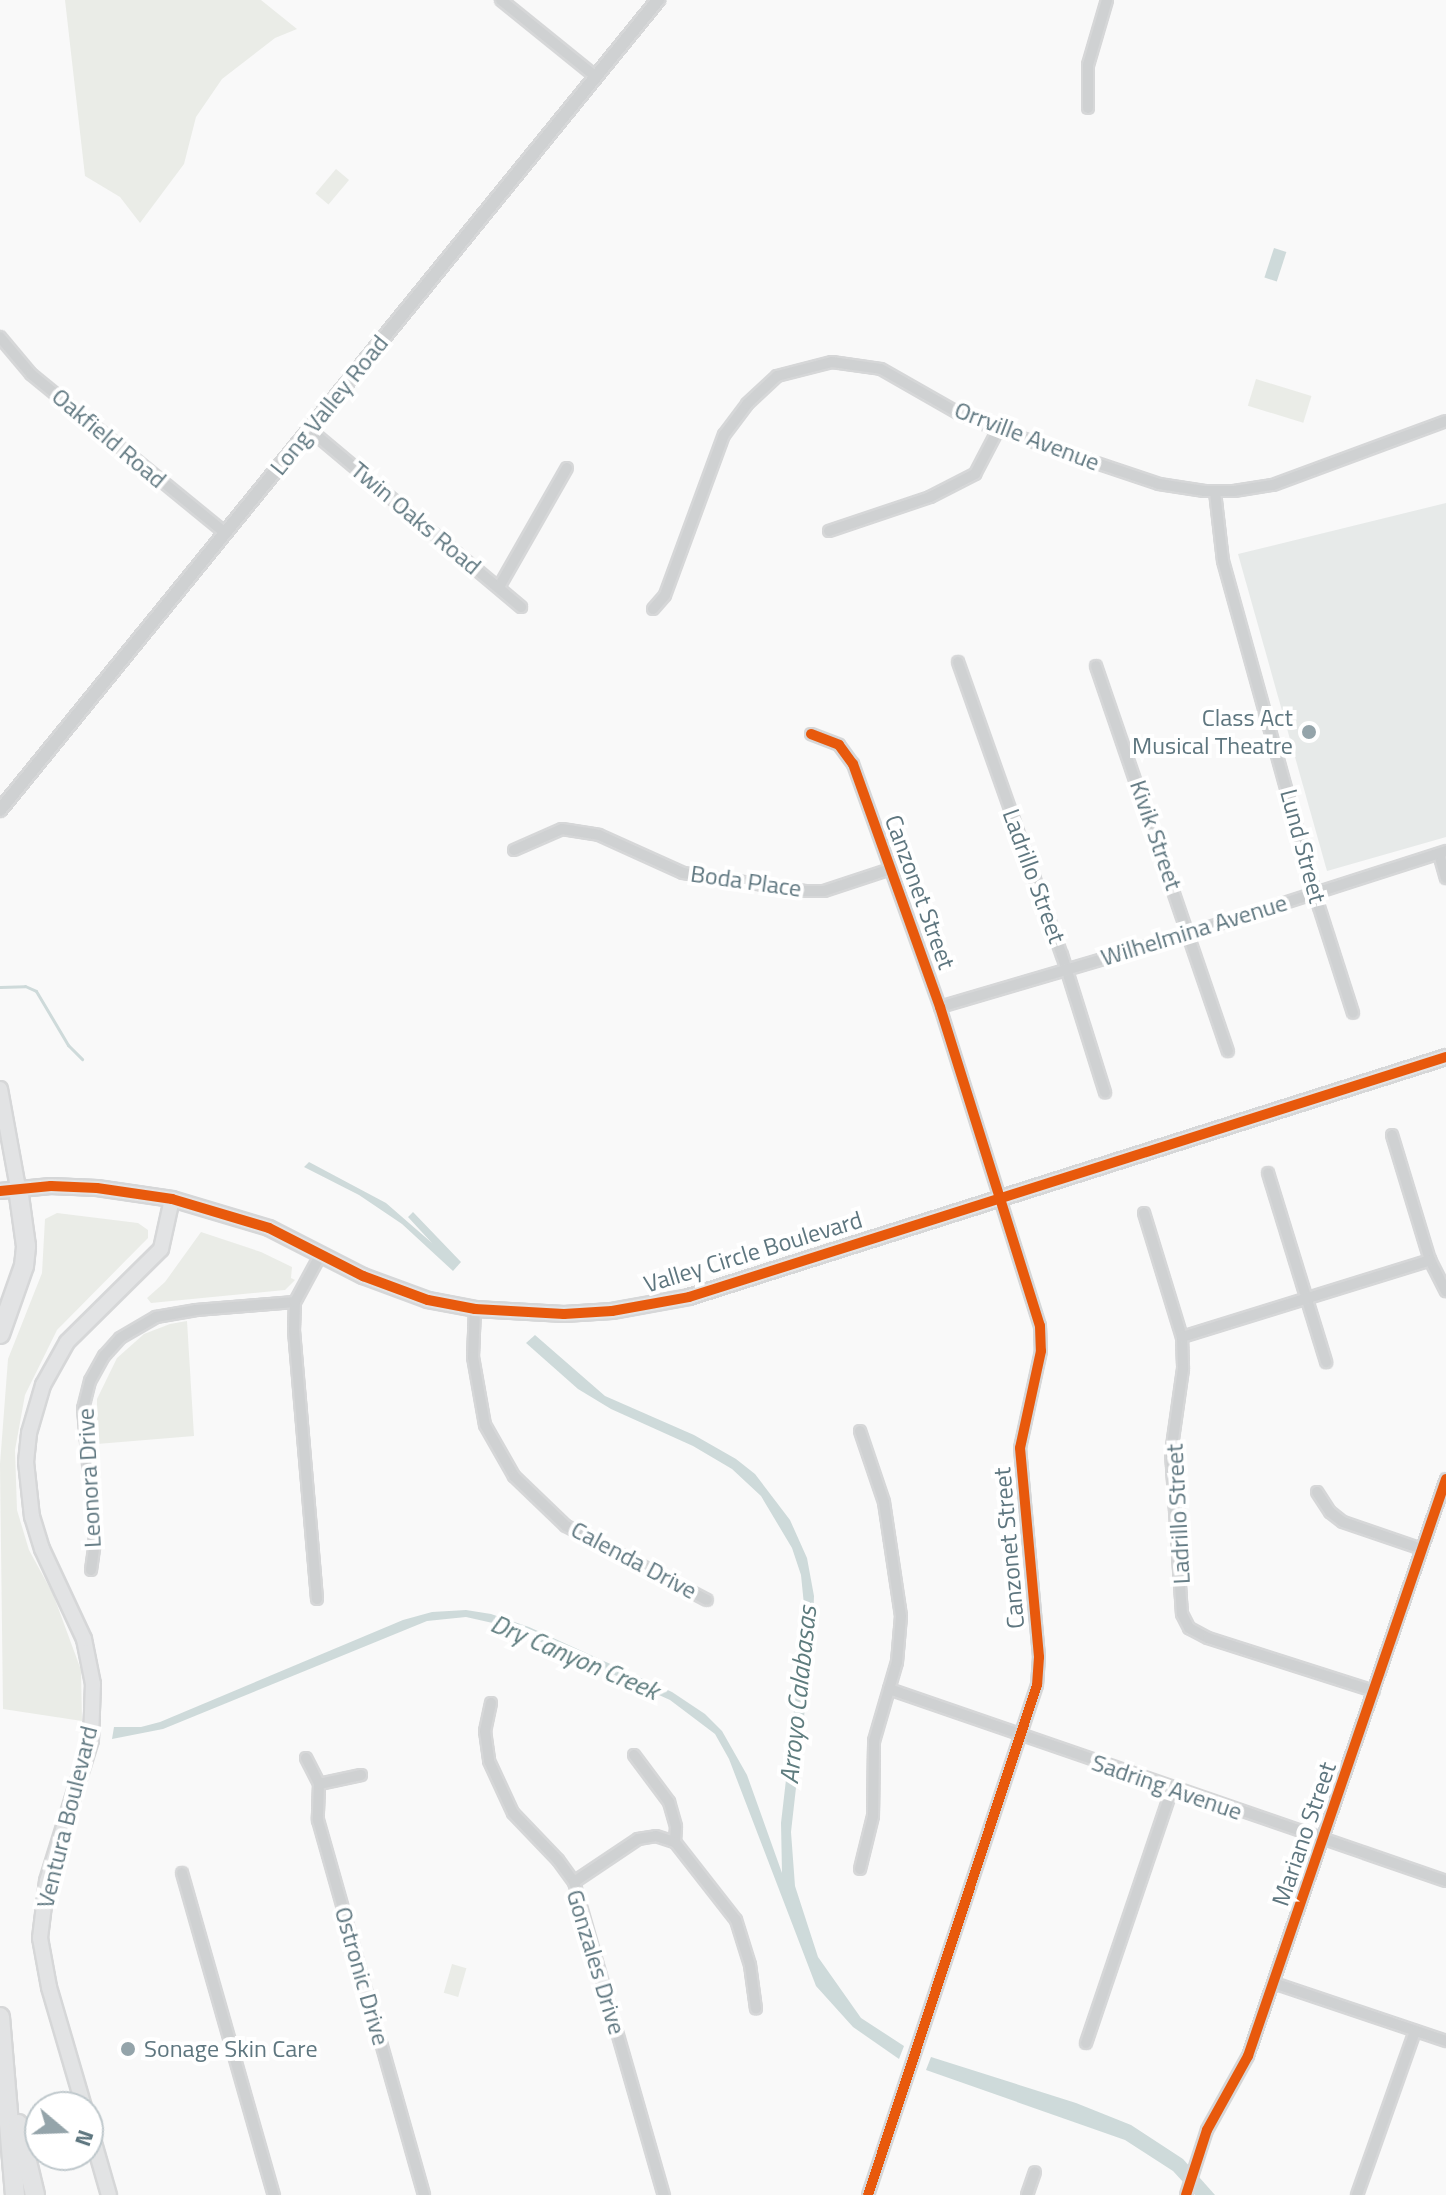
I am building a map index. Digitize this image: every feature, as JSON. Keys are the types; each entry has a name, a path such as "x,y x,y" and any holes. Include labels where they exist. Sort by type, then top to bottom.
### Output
{"highway":[{"path":"0,1334 24,1266 26,1246 9,1190"},
{"path":"0,2017 15,2195"},
{"path":"3,2059 35,2195"}],"main road":[{"name":"Valley Circle Boulevard","path":"9,1190 97,1188 172,1199 269,1228 392,1289 475,1309 564,1314 664,1303 1446,1057"},
{"path":"0,1089 9,1190"},
{"name":"Ventura Boulevard","path":"79,2091 49,1987 40,1938 45,1892 91,1740 93,1684 84,1639 42,1549 32,1517 26,1462 35,1408 53,1365 84,1323 157,1256 172,1199"},
{"path":"102,2171 109,2195"}],"street":[{"path":"501,0 596,77"},
{"name":"Long Valley Road","path":"0,810 658,0"},
{"path":"1088,108 1088,65 1107,0"},
{"name":"Oakfield Road","path":"0,337 31,374 225,533"},
{"name":"Orrville Avenue","path":"653,609 665,595 724,435 747,404 777,376 832,362 881,369 958,413 998,430 1159,484 1215,492 1273,485 1446,421"},
{"name":"Twin Oaks Road","path":"309,429 521,607"},
{"path":"829,531 930,497 975,474 998,430"},
{"path":"499,587 567,468"},
{"name":"Lund Street","path":"1215,492 1223,561 1353,1013"},
{"name":"Ladrillo Street","path":"958,662 1067,969 1105,1092"},
{"name":"Kivik Street","path":"1096,666 1191,933 1228,1051"},
{"name":"Canzonet Street","path":"811,734 846,752 891,869 940,1007 1000,1196 1040,1326 1041,1351 1020,1448 1039,1657 1037,1685 868,2195"},
{"name":"Boda Place","path":"514,850 562,829 599,835 683,873 805,891 824,891 891,869"},
{"path":"1442,852 1446,878"},
{"name":"Wilhelmina Avenue","path":"940,1007 1191,933 1442,852"},
{"path":"1392,1135 1430,1260 1446,1291"},
{"path":"1268,1173 1326,1362"},
{"name":"Ladrillo Street","path":"1144,1213 1182,1337 1183,1369 1171,1453 1182,1614 1189,1628 1208,1638 1374,1691"},
{"path":"317,1599 294,1330 295,1302 321,1254"},
{"path":"1182,1337 1430,1260"},
{"name":"Leonora Drive","path":"91,1570 95,1543 83,1409 90,1381 104,1356 120,1338 156,1317 295,1302"},
{"name":"Calenda Drive","path":"475,1309 473,1357 482,1414 491,1437 514,1476 566,1526 707,1600"},
{"path":"860,1431 884,1502 901,1616 897,1662 874,1741 873,1816 860,1869"},
{"name":"Mariano Street","path":"1186,2193 1211,2121 1248,2056 1446,1479"},
{"path":"1317,1492 1330,1512 1343,1522 1422,1549"},
{"name":"Sadring Avenue","path":"889,1689 1446,1881"},
{"name":"Gonzales Drive","path":"491,1703 485,1731 489,1761 513,1813 558,1860 574,1882 664,2195"},
{"path":"634,1755 669,1802 676,1827 675,1842"},
{"name":"Ostronic Drive","path":"306,1758 319,1784 318,1820 424,2195"},
{"path":"319,1784 361,1775"},
{"path":"1086,2043 1172,1789"},
{"path":"574,1882 638,1839 656,1836 675,1842 736,1920 750,1965 756,2009"},
{"path":"182,1873 274,2195"},
{"path":"1274,1983 1446,2041"},
{"path":"1357,2195 1415,2031"},
{"path":"1027,2195 1035,2172"}],"shaded area":[{"path":"65,0 261,0 297,29 275,38 222,79 196,117 184,164 140,223 120,197 85,176"},
{"path":"336,169 349,180 328,204 315,194"},
{"path":"1256,379 1311,396 1303,423 1248,406"},
{"path":"1446,503 1446,837 1327,871 1238,554"},
{"path":"57,1213 138,1223 148,1230 148,1238 57,1330 25,1395 15,1450 17,1510 29,1550 53,1594 81,1670 82,1721 3,1709 0,1464 8,1359 42,1273 45,1219"},
{"path":"201,1232 261,1252 292,1267 291,1278 295,1280 285,1290 151,1303 147,1298 165,1282"},
{"path":"187,1321 194,1436 97,1444 97,1399 117,1358 144,1334"},
{"path":"452,1964 466,1968 458,1997 444,1993"}],"water":[{"path":"1274,248 1286,252 1277,281 1264,277"},
{"path":"309,1162 386,1203 432,1243 408,1217 413,1212 461,1262 453,1271 402,1224 359,1195 304,1167"},
{"name":"Dry Canyon Creek","path":"535,1335 605,1396 694,1435 736,1459 755,1474 790,1520 807,1558 814,1596 812,1646 791,1832 795,1886 818,1957 861,2018 904,2046 899,2059 853,2027 816,1986 729,1759 715,1734 670,1700 506,1626 466,1617 427,1621 163,1729 112,1739 114,1727 141,1727 160,1722 403,1620 432,1612 466,1610 491,1614 529,1627 672,1692 705,1714 722,1731 747,1775 782,1873 781,1823 805,1615 801,1575 792,1548 761,1496 732,1469 693,1446 611,1409 578,1389 526,1343"},
{"path":"931,2057 1076,2103 1131,2125 1183,2159 1215,2195 1195,2195 1173,2171 1125,2140 926,2070"}],"waterway":[{"name":"Arroyo Calabasas","path":"0,987 25,986 36,991 68,1045 82,1059"}],"cycle path":[{"path":"811,734 839,745 853,764 940,1007 1040,1326 1041,1351 1020,1448 1039,1657 1037,1685 868,2195"},
{"path":"0,1191 51,1186 97,1188 172,1199 269,1228 363,1276 428,1300 475,1309 564,1314 612,1311 689,1297 1446,1057"},
{"path":"1186,2195 1207,2130 1248,2056 1446,1479"}],"place":[{"name":"Class Act Musical Theatre","path":"1309,732"},
{"name":"Sonage Skin Care","path":"128,2049"}]}
